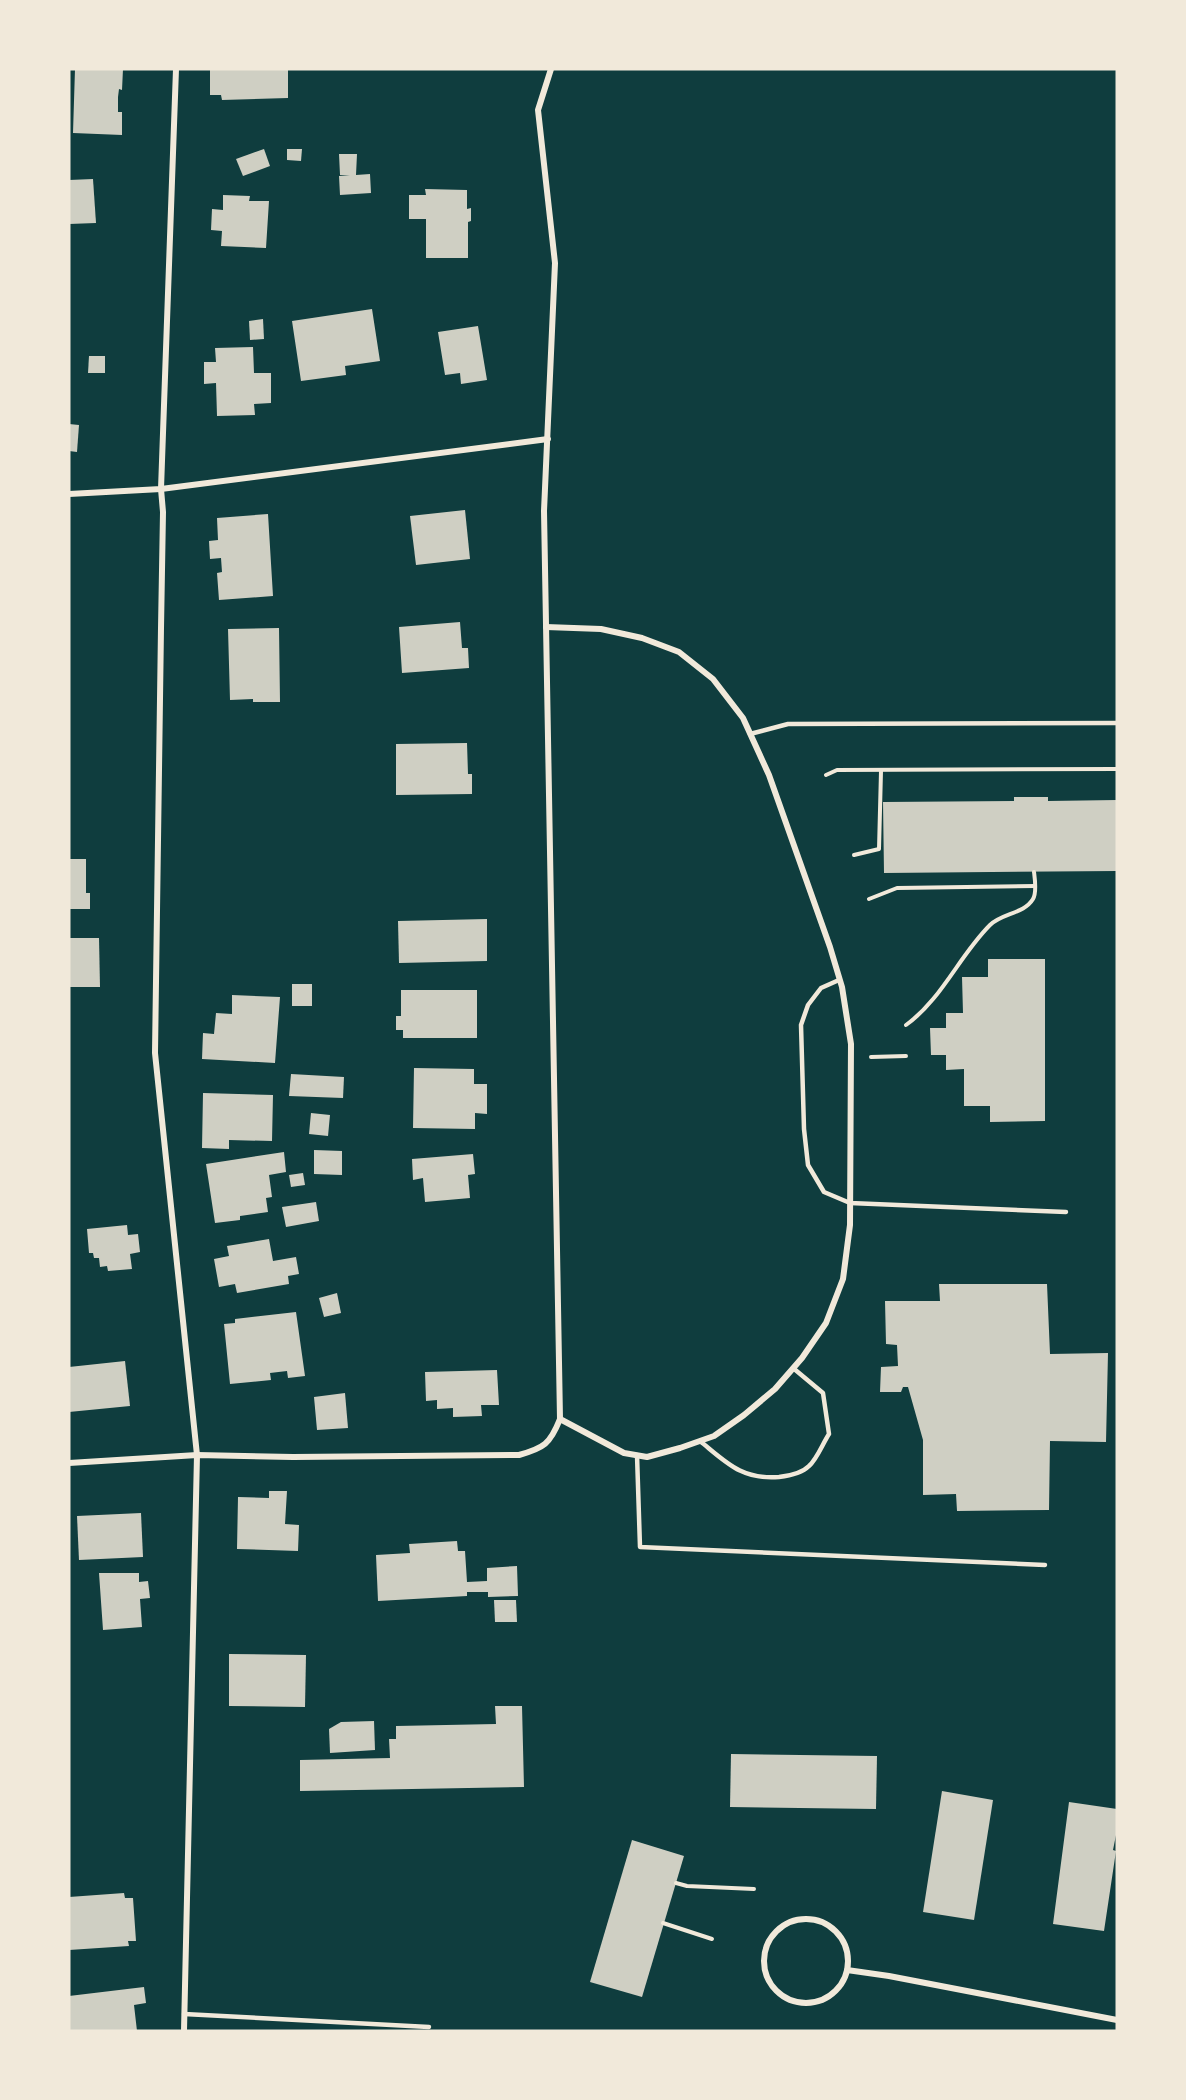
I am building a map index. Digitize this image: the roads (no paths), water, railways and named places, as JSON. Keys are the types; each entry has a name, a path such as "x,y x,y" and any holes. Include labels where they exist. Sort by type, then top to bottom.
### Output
{"street":[{"path":"176,69 161,489 163,512 162,628 155,1053 197,1455 184,2031"},
{"path":"69,1463 197,1455 293,1457 519,1455 541,1449 553,1437 561,1419 544,511 555,263 538,110 550,69"},
{"path":"69,494 161,489 548,439"},
{"path":"546,627 601,629 642,638 679,652 713,679 743,718 769,775 830,947 840,980 851,1044 850,1224 843,1279 826,1323 793,1368 775,1389 714,1436 647,1456 624,1453 561,1419"},
{"path":"796,1920 820,1921 840,1936 848,1958 847,1970 836,1990 826,1998 804,2003 782,1995 773,1987 764,1965 768,1942 785,1924 796,1920"},
{"path":"847,1970 1117,2020"}],"lane":[{"path":"750,734 788,724 1117,723"},
{"path":"840,980 821,988 808,1005 801,1025 804,1129 808,1166 824,1192 850,1203 1066,1212"},
{"path":"700,1441 730,1466 750,1476 769,1478 789,1476 809,1466 829,1434 823,1393 793,1368"},
{"path":"637,1455 640,1547 1045,1565"},
{"path":"184,2014 429,2027"}]}
